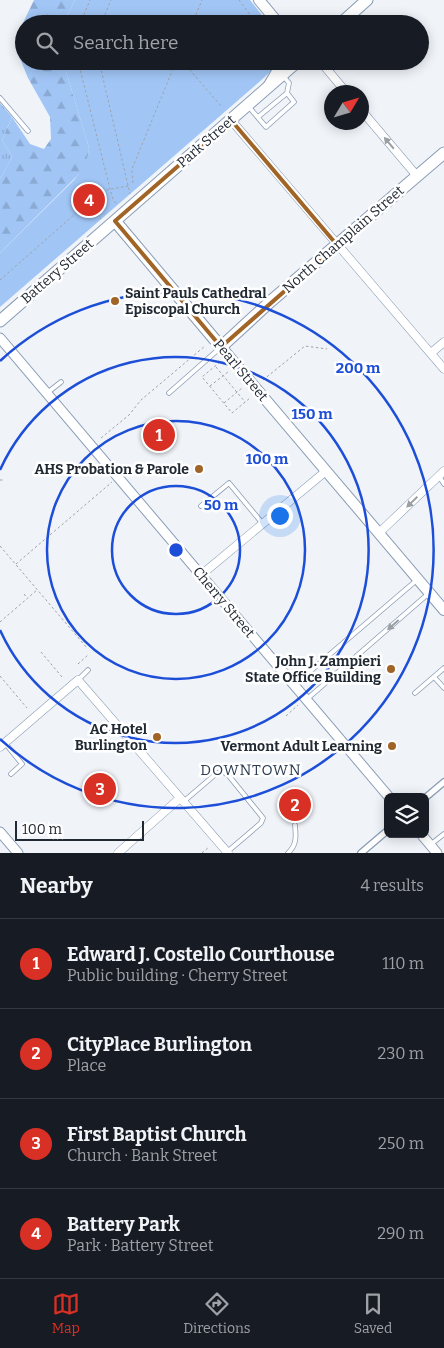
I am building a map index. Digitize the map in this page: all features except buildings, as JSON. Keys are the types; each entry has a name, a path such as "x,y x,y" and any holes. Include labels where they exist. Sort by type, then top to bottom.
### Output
{"main road":[{"path":"259,0 271,15"},
{"path":"350,15 367,0"},
{"path":"266,89 277,70"},
{"name":"Park Street","path":"115,221 288,70"},
{"name":"North Champlain Street","path":"221,347 444,153"},
{"name":"Battery Street","path":"0,321 115,221"},
{"name":"Pearl Street","path":"115,221 444,610"}],"street":[{"path":"328,70 340,85"},
{"path":"369,119 417,176"},
{"path":"231,120 444,369"},
{"name":"Cherry Street","path":"0,338 386,793"},
{"path":"431,354 444,342"},
{"path":"201,575 326,471"},
{"path":"379,533 441,473"},
{"path":"2,745 78,680 228,852"},
{"path":"429,795 444,782"},
{"path":"118,853 182,800"},
{"path":"0,832 18,853"},
{"path":"361,853 384,833"},
{"path":"424,838 437,853"}],"lane":[{"path":"258,118 287,93 289,83 282,75"},
{"path":"248,106 266,127 294,102 287,93"},
{"path":"0,98 28,131"},
{"path":"170,393 221,347"},
{"path":"47,393 61,382"},
{"path":"441,473 444,484"},
{"path":"201,506 229,483 263,524"},
{"path":"294,684 418,579"},
{"path":"306,699 430,593"},
{"path":"415,693 444,668"},
{"path":"78,680 88,670"},
{"path":"434,677 444,688"},
{"path":"2,745 22,764 11,774"},
{"path":"182,800 217,773 224,772 229,776 263,818 261,823 228,852"},
{"path":"288,853 296,843 295,825"},
{"path":"430,845 444,834"}],"path":[{"path":"84,15 90,0"},
{"path":"105,15 112,0"},
{"path":"196,15 202,0"},
{"path":"239,0 250,15"},
{"path":"80,70 110,189 113,199 118,206"},
{"path":"102,70 133,205"},
{"path":"133,183 132,169 173,70"},
{"path":"190,70 221,106"},
{"path":"0,280 101,191 128,186"},
{"path":"87,203 101,220"},
{"path":"101,438 129,415 141,400 205,346"},
{"path":"263,380 305,346 327,349"},
{"path":"222,360 202,377 232,413 250,398"},
{"path":"215,366 245,402"},
{"path":"210,387 228,372"},
{"path":"224,403 242,388"},
{"path":"15,564 118,477"},
{"path":"0,546 88,648"},
{"path":"0,622 37,590"},
{"path":"24,594 27,599"},
{"path":"42,652 62,677"},
{"path":"78,664 88,656"},
{"path":"0,676 26,708"},
{"path":"286,716 298,705"},
{"path":"202,853 209,847"}],"highlighted area":[{"path":"231,120 337,245 221,347 115,221"}],"green space":[{"path":"34,0 75,0 68,15 27,15"},
{"path":"75,0 250,0 262,15 68,15"},
{"path":"25,70 66,70 89,148 87,163 83,170 0,253 0,179 12,157 2,140 12,117 30,144 44,149 51,139 50,117"},
{"path":"66,70 271,70 0,307 0,253 74,180 83,169 89,148"},
{"path":"0,103 12,117 2,140 12,157 0,179"}],"place":[{"name":"Battery Park","path":"89,200"},
{"name":"Saint Pauls Cathedral Episcopal Church","path":"115,301"},
{"name":"Edward J. Costello Courthouse","path":"159,435"},
{"name":"AHS Probation & Parole","path":"199,469"},
{"name":"John J. Zampieri State Office Building","path":"391,669"},
{"name":"AC Hotel Burlington","path":"157,737"},
{"name":"Vermont Adult Learning","path":"392,746"},
{"name":"First Baptist Church","path":"100,789"},
{"name":"CityPlace Burlington","path":"295,805"}],"district":[{"name":"DOWNTOWN","path":"251,770"}]}
